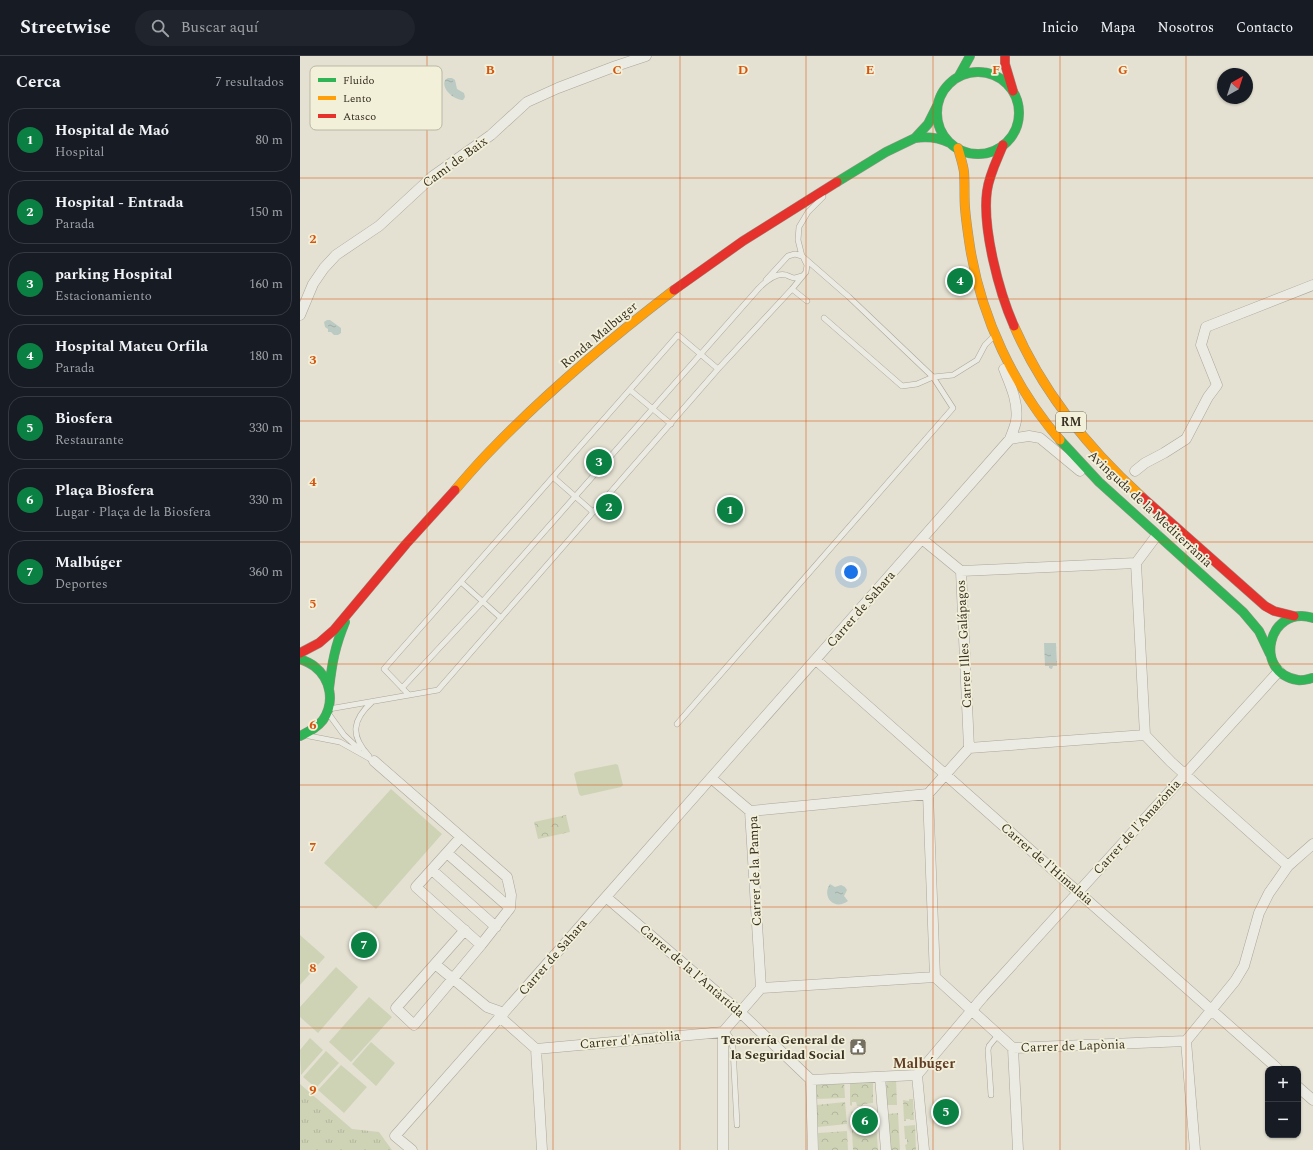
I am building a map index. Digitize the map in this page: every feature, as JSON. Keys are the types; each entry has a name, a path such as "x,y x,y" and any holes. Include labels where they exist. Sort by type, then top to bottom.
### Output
{"main road":[{"path":"959,76 970,56"},
{"name":"RM","path":"937,106 940,128 944,136 954,146 969,152 981,154 992,151 1002,145 1012,136 1017,123 1018,110 1004,56"},
{"path":"937,106 947,85 959,76 968,73 978,72 996,76 1010,88 1015,97"},
{"name":"Ronda Malbuger","path":"300,653 319,643 350,612 454,489 492,449 560,384 673,291 743,241 819,192 915,138 928,124 937,106"},
{"name":"Ronda Malbuger","path":"915,138 930,136 941,138 954,146"},
{"name":"Avinguda de la Mediterrània","path":"1002,145 987,192 986,207 992,252 998,281 1007,309 1018,336 1042,382 1062,412 1081,435 1106,463 1130,486 1265,606 1274,611 1294,616"},
{"name":"Avinguda de la Mediterrània","path":"954,146 964,170 965,209 970,248 980,292 995,336 1036,409 1059,440 1099,482 1253,622 1260,630 1270,654"},
{"name":"Ronda Malbuger","path":"328,710 332,664 339,634 350,612"},
{"name":"RM","path":"1294,616 1301,615 1313,618"},
{"path":"1270,654 1270,641 1274,630 1283,621 1294,616"},
{"name":"RM","path":"1270,654 1273,663 1279,671"},
{"path":"300,659 316,667 323,674 329,689"},
{"path":"1279,671 1290,678 1313,683"},
{"path":"1303,680 1313,678"},
{"path":"300,736 314,729 325,717 328,710"}],"street":[{"name":"Camí de Baix","path":"300,315 313,284 324,268 336,255 379,226 433,176 491,135 527,102 564,85 646,56"},
{"path":"1135,471 1145,463 1164,453 1186,438 1208,397 1217,385 1201,345 1206,327 1313,285"},
{"name":"Carrer de Sahara","path":"412,1150 395,1136 1010,439 1016,420 1015,402 1011,385 1003,367 1000,346"},
{"path":"1010,439 1029,436 1040,438 1083,474 1099,482"},
{"path":"1157,535 1136,563 1145,735 1185,774 1288,866"},
{"path":"922,539 961,571"},
{"name":"Carrer Illes Galápagos","path":"969,748 961,571 1136,563"},
{"name":"Carrer de l'Himalaia","path":"816,660 1275,1066"},
{"name":"Carrer de l'Amazònia","path":"917,1075 971,1010 1279,671"},
{"path":"1013,1048 935,977 928,794 969,748 1145,735"},
{"path":"374,761 507,877 511,895 510,908 496,927 414,1025 396,1008 465,930"},
{"path":"711,778 750,811"},
{"name":"Carrer de la Pampa","path":"760,988 750,811 928,794"},
{"path":"461,837 416,887 481,945"},
{"path":"1195,1150 1186,1041 1235,981 1244,966 1259,914 1269,892 1288,866 1313,844"},
{"path":"447,853 510,908"},
{"path":"432,870 496,927"},
{"name":"Carrer de la l'Antàrtida","path":"606,897 740,1013 810,1080"},
{"path":"435,964 536,1049 542,1150"},
{"path":"723,1150 724,1031 760,988 935,977"},
{"name":"Carrer d'Anatòlia","path":"536,1049 724,1031"},
{"name":"Carrer de Lapònia","path":"1018,1150 1013,1048 1186,1041"},
{"path":"813,1150 810,1080 917,1075 924,1150"},
{"path":"880,1077 886,1150"},
{"path":"1301,1090 1313,1100"}],"lane":[{"path":"374,761 344,735 328,710 438,690 718,369 792,289 807,268 798,240 799,227 803,220 808,212 820,200 862,167"},
{"path":"402,688 483,601 772,272 791,255 795,254 803,258 849,297 933,377 953,408 677,724"},
{"path":"786,259 783,269 787,275"},
{"path":"759,288 772,278 787,275 795,278 804,274"},
{"path":"792,289 807,301"},
{"path":"824,318 902,386 917,384 933,377 953,375 977,360 985,345 995,336"},
{"path":"409,695 384,670 678,335 718,369"},
{"path":"630,390 671,424"},
{"path":"553,477 593,512"},
{"path":"461,582 501,618"},
{"path":"372,701 360,714 356,721 355,732 365,752 374,761"},
{"path":"300,736 316,737 340,742 374,761"},
{"path":"724,1031 730,1037 733,1048 736,1125"},
{"path":"991,1095 988,1050 989,1046 998,1035"}],"green space":[{"path":"616,764 618,765 623,785 621,787 581,796 579,794 574,774 576,772"},
{"path":"391,789 442,834 376,909 324,863"},
{"path":"566,815 570,832 538,839 534,822"},
{"path":"300,935 325,957 300,985"},
{"path":"336,967 358,987 318,1033 300,1017 300,1007"},
{"path":"369,997 392,1017 351,1062 329,1042"},
{"path":"310,1038 323,1050 301,1075 300,1050"},
{"path":"371,1042 395,1063 376,1086 352,1064"},
{"path":"326,1051 339,1063 316,1088 303,1077"},
{"path":"341,1065 367,1087 344,1113 318,1090"},
{"path":"896,1078 897,1105 887,1105 886,1079"},
{"path":"873,1080 873,1103 857,1106 856,1102 852,1102 852,1106 850,1105 850,1081"},
{"path":"844,1081 845,1098 816,1099 815,1083"},
{"path":"300,1084 352,1129 379,1132 392,1150 300,1150"},
{"path":"909,1099 913,1099 914,1120 906,1119 906,1121 904,1121 903,1100 909,1101"},
{"path":"845,1102 847,1124 818,1127 816,1105"},
{"path":"875,1110 878,1150 853,1150 851,1112 853,1111 853,1114 857,1114 858,1111"},
{"path":"898,1113 900,1150 890,1150 888,1114"},
{"path":"915,1125 916,1150 906,1150 905,1145 907,1144 907,1139 905,1139 904,1126"},
{"path":"847,1131 848,1150 819,1150 818,1133"}],"water":[{"path":"448,78 455,80 457,89 464,93 465,97 463,100 459,100 449,93 444,83"},
{"path":"330,320 341,328 341,333 334,335 331,332 328,332 324,322"},
{"path":"1044,643 1056,643 1057,666 1053,666 1052,669 1049,668 1049,666 1045,666"},
{"path":"830,884 835,887 841,885 845,887 847,890 844,896 848,901 843,904 838,904 831,901 827,894"}],"traffic: fast":[{"path":"959,76 970,56"},
{"path":"978,72 994,75 1007,84 1016,97 1019,113 1016,129 1007,142 994,151 978,154 962,151 949,142 940,129 937,113 940,97 949,84 962,75 978,72"},
{"path":"837,182 886,152 915,138 928,124 937,106"},
{"path":"915,138 924,137 941,139 950,143"},
{"path":"1060,440 1099,482 1243,612 1259,631 1270,654"},
{"path":"1313,618 1298,616 1285,621 1276,630 1271,641 1271,654 1275,665 1284,675 1298,680 1313,678"},
{"path":"329,689 334,655 345,622"},
{"path":"300,659 320,671 327,684 330,698 327,713 321,723 300,736"}],"traffic: slow":[{"path":"958,148 964,172 966,223 970,247 975,273 991,325 1014,374 1043,419 1060,440"},
{"path":"455,490 492,449 557,386 626,327 674,290"},
{"path":"1014,326 1026,351 1053,397 1085,439 1142,497"}],"traffic: jam":[{"path":"1005,56 1005,64 1013,91"},
{"path":"1003,145 988,185 986,206 987,223 993,260 1008,312 1014,326"},
{"path":"674,290 743,241 837,182"},
{"path":"300,653 319,643 334,630 406,544 455,490"},
{"path":"1142,497 1265,606 1274,611 1294,616"}],"place":[{"name":"Hospital Mateu Orfila","path":"960,281"},
{"name":"parking Hospital","path":"599,462"},
{"name":"Hospital - Entrada","path":"609,507"},
{"name":"Hospital de Maó","path":"730,510"},
{"name":"Malbúger","path":"364,945"},
{"name":"Tesorería General de la Seguridad Social","path":"858,1047"},
{"name":"Biosfera","path":"946,1112"},
{"name":"Plaça Biosfera","path":"865,1121"}],"district":[{"name":"Malbúger","path":"924,1063"}]}
